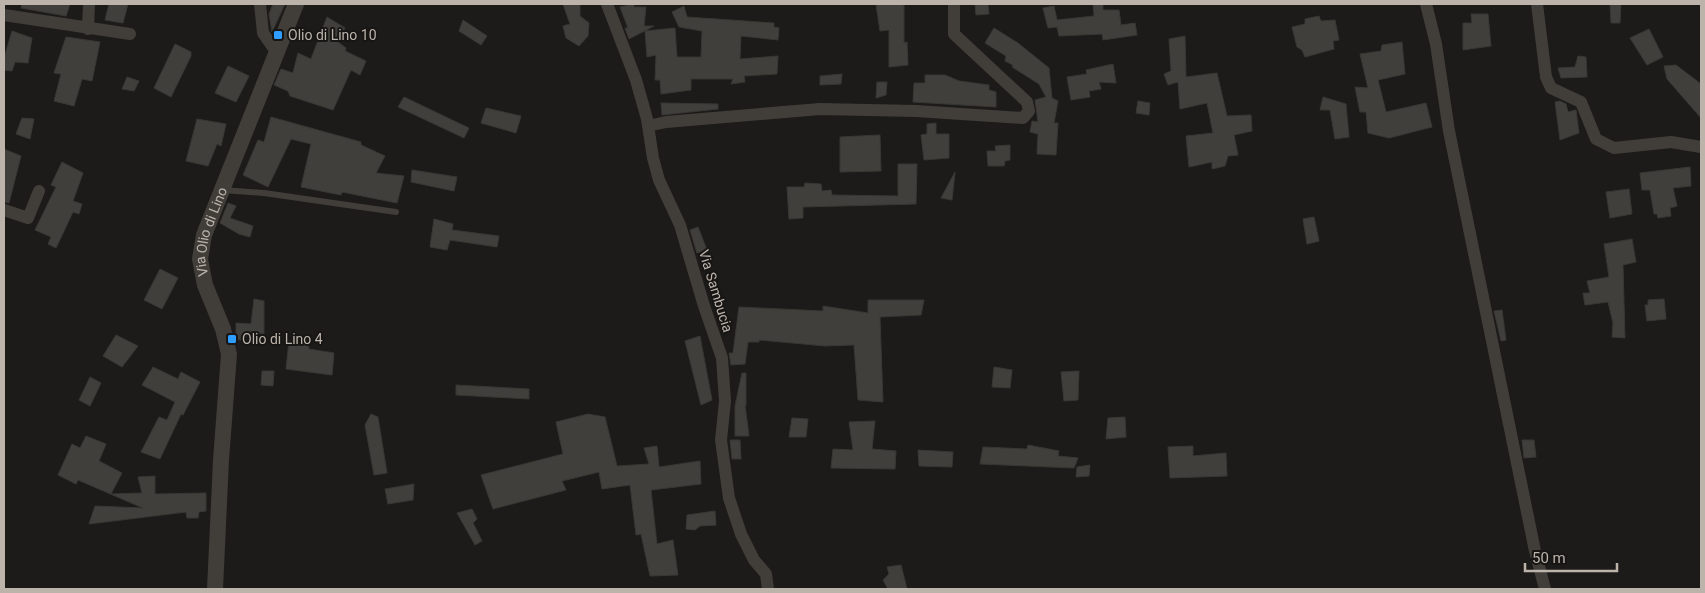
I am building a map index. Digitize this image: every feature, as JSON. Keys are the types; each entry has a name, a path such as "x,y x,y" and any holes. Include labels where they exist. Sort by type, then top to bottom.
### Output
{"street":[{"path":"88,29 89,4"},
{"path":"260,4 263,33 277,52"},
{"name":"Via Olio di Lino","path":"215,589 221,460 229,354 224,329 205,285 200,259 204,235 296,4"},
{"name":"Via Sambucia","path":"607,4 636,80 659,180 680,225 704,306 722,358 725,401 722,440 729,498 741,534 754,560 766,574 768,589"},
{"path":"648,126 666,122 820,109 907,110 1023,118 1029,111 1027,102 954,34 954,4"},
{"path":"1426,4 1436,44 1449,131 1535,552 1546,589"},
{"path":"1537,4 1546,77 1551,88 1581,102 1596,139 1614,148 1671,142 1701,147"},
{"path":"4,15 130,34"},
{"path":"4,210 28,218 39,191"}],"lane":[{"path":"222,190 264,193 396,212"}],"building":[{"path":"22,4 70,4 66,16 21,8"},
{"path":"109,4 128,4 123,23 105,20"},
{"path":"273,4 285,4 272,32 269,14"},
{"path":"563,4 580,4 580,16 589,23 588,36 579,46 566,38 563,26 570,24"},
{"path":"634,4 634,7 646,7 644,26 654,26 629,39 625,28 628,28 620,7"},
{"path":"876,4 904,4 904,43 907,42 908,65 889,67 889,30 880,31"},
{"path":"975,4 988,4 989,14 976,15"},
{"path":"1093,4 1103,4 1103,10 1119,10 1121,25 1135,23 1137,35 1103,40 1102,34 1059,36 1057,27 1048,28 1043,8 1054,6 1057,20 1094,16"},
{"path":"1610,4 1621,4 1620,23 1611,23"},
{"path":"684,6 687,17 774,23 774,27 779,28 778,40 741,36 740,59 778,56 777,74 744,76 745,82 731,84 733,79 691,79 691,90 661,94 660,80 655,80 656,55 647,57 645,31 675,28 677,57 701,57 702,31 679,27 672,12"},
{"path":"1471,14 1488,14 1491,46 1463,50 1463,23 1472,23"},
{"path":"1319,16 1321,21 1335,20 1339,40 1333,41 1334,49 1305,57 1302,50 1297,47 1292,27 1305,24 1305,19"},
{"path":"327,17 345,28 338,42 346,48 345,51 366,61 360,75 351,70 333,110 290,96 288,91 274,85 281,69 293,73 298,53 311,59"},
{"path":"463,20 487,36 481,45 459,31"},
{"path":"994,28 1018,43 1049,68 1052,98 1058,101 1054,123 1058,123 1056,155 1037,154 1038,134 1030,132 1032,121 1038,122 1035,100 1046,97 1039,84 1012,67 1013,65 1005,61 1006,56 985,43"},
{"path":"1649,29 1663,57 1647,65 1630,38"},
{"path":"12,31 32,38 28,63 15,62 12,71 4,70 4,58"},
{"path":"1185,36 1186,77 1217,73 1227,116 1251,115 1252,131 1234,135 1238,155 1228,156 1225,166 1212,169 1212,162 1189,167 1186,136 1213,133 1207,103 1180,109 1178,82 1168,85 1164,74 1171,71 1169,39"},
{"path":"66,37 100,42 92,81 82,79 74,106 54,101 61,74 54,73"},
{"path":"1402,42 1405,74 1378,80 1386,112 1426,103 1432,127 1389,138 1368,133 1366,112 1360,112 1355,87 1368,88 1360,54 1381,51 1382,45"},
{"path":"175,44 191,52 191,56 171,97 154,88"},
{"path":"1578,56 1586,57 1587,77 1561,78 1558,68 1575,67"},
{"path":"1113,64 1116,83 1099,82 1101,89 1089,91 1090,97 1071,100 1067,77 1087,74 1086,70"},
{"path":"1676,65 1701,84 1701,118 1667,79 1664,66"},
{"path":"228,66 249,76 236,102 215,93"},
{"path":"842,74 841,84 820,85 820,76"},
{"path":"925,75 945,75 959,81 989,85 989,90 996,92 996,107 913,102 914,83 925,83"},
{"path":"127,77 139,81 134,91 122,89"},
{"path":"877,82 887,82 886,95 876,98"},
{"path":"404,97 469,128 464,138 398,107"},
{"path":"1323,97 1346,104 1349,137 1335,139 1330,110 1320,110"},
{"path":"1138,101 1150,103 1149,115 1136,113"},
{"path":"1560,101 1566,104 1568,112 1576,110 1579,133 1560,140 1555,102"},
{"path":"661,103 718,104 718,109 662,115"},
{"path":"486,108 521,116 516,133 481,123"},
{"path":"271,117 361,142 361,145 385,156 376,173 404,176 397,203 342,192 341,195 301,187 311,144 291,139 268,187 243,175 258,140 264,142"},
{"path":"22,118 34,119 30,139 16,134"},
{"path":"197,119 226,124 221,146 217,144 208,166 186,161"},
{"path":"936,123 936,134 949,134 949,158 924,160 921,135 927,134 927,124"},
{"path":"880,135 881,171 840,172 840,137"},
{"path":"1010,145 1010,160 1005,161 1004,166 988,166 987,151 996,151 995,146"},
{"path":"4,149 21,156 9,203 4,202"},
{"path":"62,162 83,173 73,201 82,204 79,214 73,212 56,248 48,244 51,237 35,230 56,187 51,185"},
{"path":"898,164 917,164 916,204 803,207 803,218 789,219 787,187 804,187 805,183 821,184 822,191 831,190 832,195 898,196"},
{"path":"1690,167 1691,186 1673,188 1677,206 1670,208 1671,216 1658,218 1657,214 1654,214 1650,190 1642,190 1640,173"},
{"path":"412,170 457,177 454,191 411,182"},
{"path":"955,172 952,200 941,198"},
{"path":"1629,189 1632,214 1610,218 1606,192"},
{"path":"228,203 236,206 230,218 253,226 250,237 239,234 220,223"},
{"path":"1314,217 1319,241 1307,244 1303,219"},
{"path":"434,219 453,224 452,230 499,236 497,247 450,240 447,250 430,247"},
{"path":"698,227 707,250 697,253 690,230"},
{"path":"1632,239 1636,262 1623,265 1625,338 1612,337 1613,323 1608,302 1585,305 1583,293 1590,293 1587,281 1609,277 1604,244"},
{"path":"160,269 178,278 162,309 144,300"},
{"path":"254,299 264,301 264,334 249,332 250,330 244,341 236,339 236,323 251,324"},
{"path":"1664,299 1666,319 1647,321 1645,305 1648,305 1648,300"},
{"path":"868,300 924,300 921,315 880,317 883,402 858,400 854,345 825,346 759,340 759,342 748,342 745,364 731,365 729,353 733,353 739,307 823,311 823,306 868,313"},
{"path":"1502,310 1506,340 1501,341 1494,311"},
{"path":"116,335 138,346 122,367 103,356"},
{"path":"700,336 712,400 701,405 685,341"},
{"path":"289,341 308,343 309,349 334,353 332,375 286,369"},
{"path":"153,367 178,379 181,372 200,382 183,415 181,414 160,459 141,452 159,417 167,420 175,402 142,385"},
{"path":"994,367 1012,370 1010,388 992,387"},
{"path":"262,371 274,371 273,386 261,385"},
{"path":"1079,371 1078,400 1064,401 1061,372"},
{"path":"742,373 746,373 745,405 749,436 735,436 735,406"},
{"path":"90,377 101,383 90,406 79,400"},
{"path":"456,385 529,389 529,399 456,395"},
{"path":"371,414 378,417 387,473 374,475 365,425"},
{"path":"588,414 605,417 617,466 649,464 644,448 657,446 659,467 700,461 701,484 651,490 657,544 673,540 678,575 650,576 641,534 636,535 630,485 602,489 599,472 562,481 566,490 493,509 481,475 563,454 556,422"},
{"path":"1125,417 1126,437 1106,439 1108,418"},
{"path":"792,418 808,419 806,437 789,437"},
{"path":"875,421 872,449 896,451 895,469 831,468 833,449 853,450 849,422"},
{"path":"86,436 106,444 99,461 122,473 111,494 142,493 138,477 155,476 155,494 206,493 206,511 199,512 198,518 187,518 186,512 89,524 95,506 143,508 78,480 76,484 58,475 72,444 80,448"},
{"path":"730,440 740,440 741,459 732,459"},
{"path":"1522,440 1534,440 1536,457 1524,458"},
{"path":"1028,445 1059,451 1058,456 1078,458 1074,468 980,464 983,447 1027,449"},
{"path":"1193,446 1193,456 1226,453 1227,476 1170,478 1168,447"},
{"path":"918,450 953,452 952,467 919,466"},
{"path":"1090,465 1089,476 1076,477 1077,467"},
{"path":"414,484 413,500 388,504 385,489"},
{"path":"472,509 477,519 473,523 482,541 475,545 457,513"},
{"path":"715,511 716,525 700,526 695,530 686,529 687,515"},
{"path":"901,565 907,589 888,589 883,580 889,574 887,567"}],"place":[{"name":"Olio di Lino 10","path":"278,35"},
{"name":"Olio di Lino 4","path":"232,339"}]}
